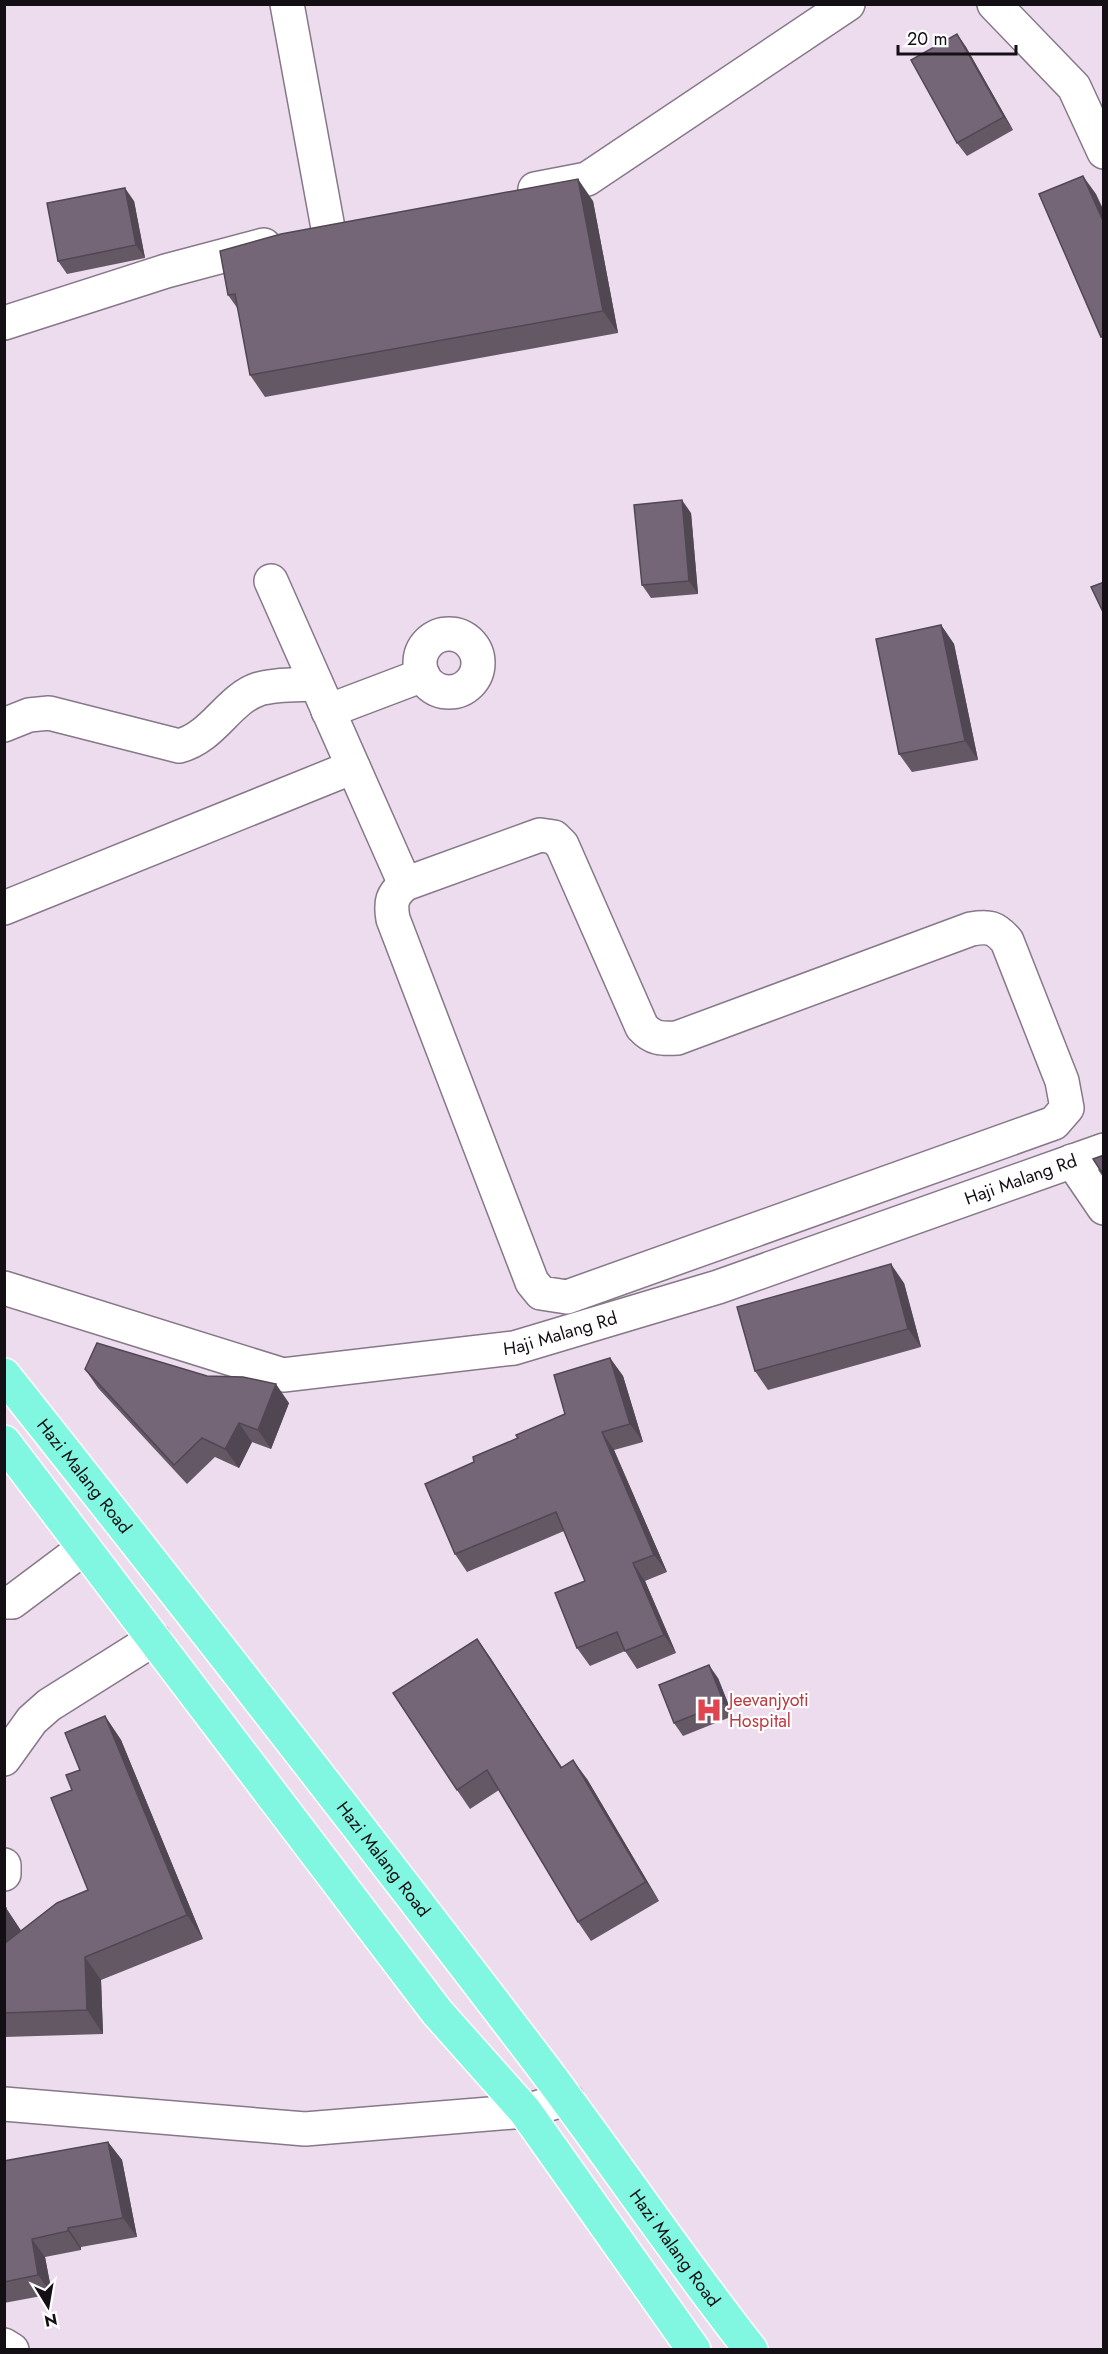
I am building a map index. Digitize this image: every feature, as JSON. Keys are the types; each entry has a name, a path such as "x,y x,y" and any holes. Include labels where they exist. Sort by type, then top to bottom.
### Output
{"main road":[{"name":"Hazi Malang Road","path":"4,1375 306,1756 567,2098 709,2296 751,2349"},
{"path":"4,1442 437,2012 525,2111 685,2346"},
{"path":"368,1921 410,1893"}],"street":[{"path":"287,4 308,233"},
{"path":"508,194 587,179 848,4"},
{"path":"994,4 1074,87 1104,152"},
{"path":"4,323 166,271 308,233 361,222"},
{"path":"271,581 405,884"},
{"path":"4,725 29,715 49,714 179,746 192,743 207,733 245,697 260,689 322,697 423,675"},
{"path":"4,908 353,767"},
{"path":"540,835 554,837 562,845 642,1027 650,1035 663,1039 677,1038 971,929 988,926 997,930 1006,941 1062,1081 1067,1108 1054,1123 589,1289 561,1298 541,1293 532,1282 393,919 391,906 394,894 405,884 528,837 540,835"},
{"name":"Haji Malang Rd","path":"4,1288 283,1376 514,1348 718,1287 1104,1150"},
{"path":"1072,1161 1104,1209"},
{"path":"4,1602 12,1602 84,1548"},
{"path":"4,1759 32,1720 49,1705 154,1639"},
{"path":"4,1865 4,1874"},
{"path":"4,2104 305,2129 525,2111 567,2098"},
{"path":"4,2345 12,2349"}],"building":[{"path":"957,34 1004,117 957,143 911,60"},
{"path":"1083,176 1104,223 1104,336 1101,337 1039,194"},
{"path":"578,179 603,311 250,375 235,294 228,295 220,251 281,234"},
{"path":"125,188 136,245 58,261 47,203"},
{"path":"682,500 689,581 642,585 634,505"},
{"path":"1104,582 1104,614 1091,587"},
{"path":"941,625 965,741 899,754 876,639"},
{"path":"1104,1155 1104,1176 1093,1159"},
{"path":"891,1264 908,1329 755,1371 737,1307"},
{"path":"97,1343 207,1376 243,1377 276,1384 258,1430 239,1423 225,1449 202,1438 174,1465 85,1369"},
{"path":"610,1358 630,1424 602,1432 654,1555 633,1563 664,1635 625,1651 617,1632 577,1648 555,1593 585,1581 556,1512 455,1554 425,1484 474,1462 473,1457 518,1438 516,1435 565,1414 554,1375"},
{"path":"477,1639 561,1768 573,1760 646,1882 578,1922 487,1770 457,1790 393,1693"},
{"path":"709,1665 724,1703 674,1723 659,1685"},
{"path":"105,1716 187,1915 85,1957 87,2010 4,2013 4,1944 57,1903 88,1890 51,1798 72,1790 66,1775 80,1770 65,1733"},
{"path":"4,1908 6,1908 4,1939"},
{"path":"108,2142 123,2218 68,2228 68,2231 32,2239 38,2275 4,2282 4,2161"}],"place":[{"name":"Jeevanjyoti Hospital","path":"709,1710"}]}
